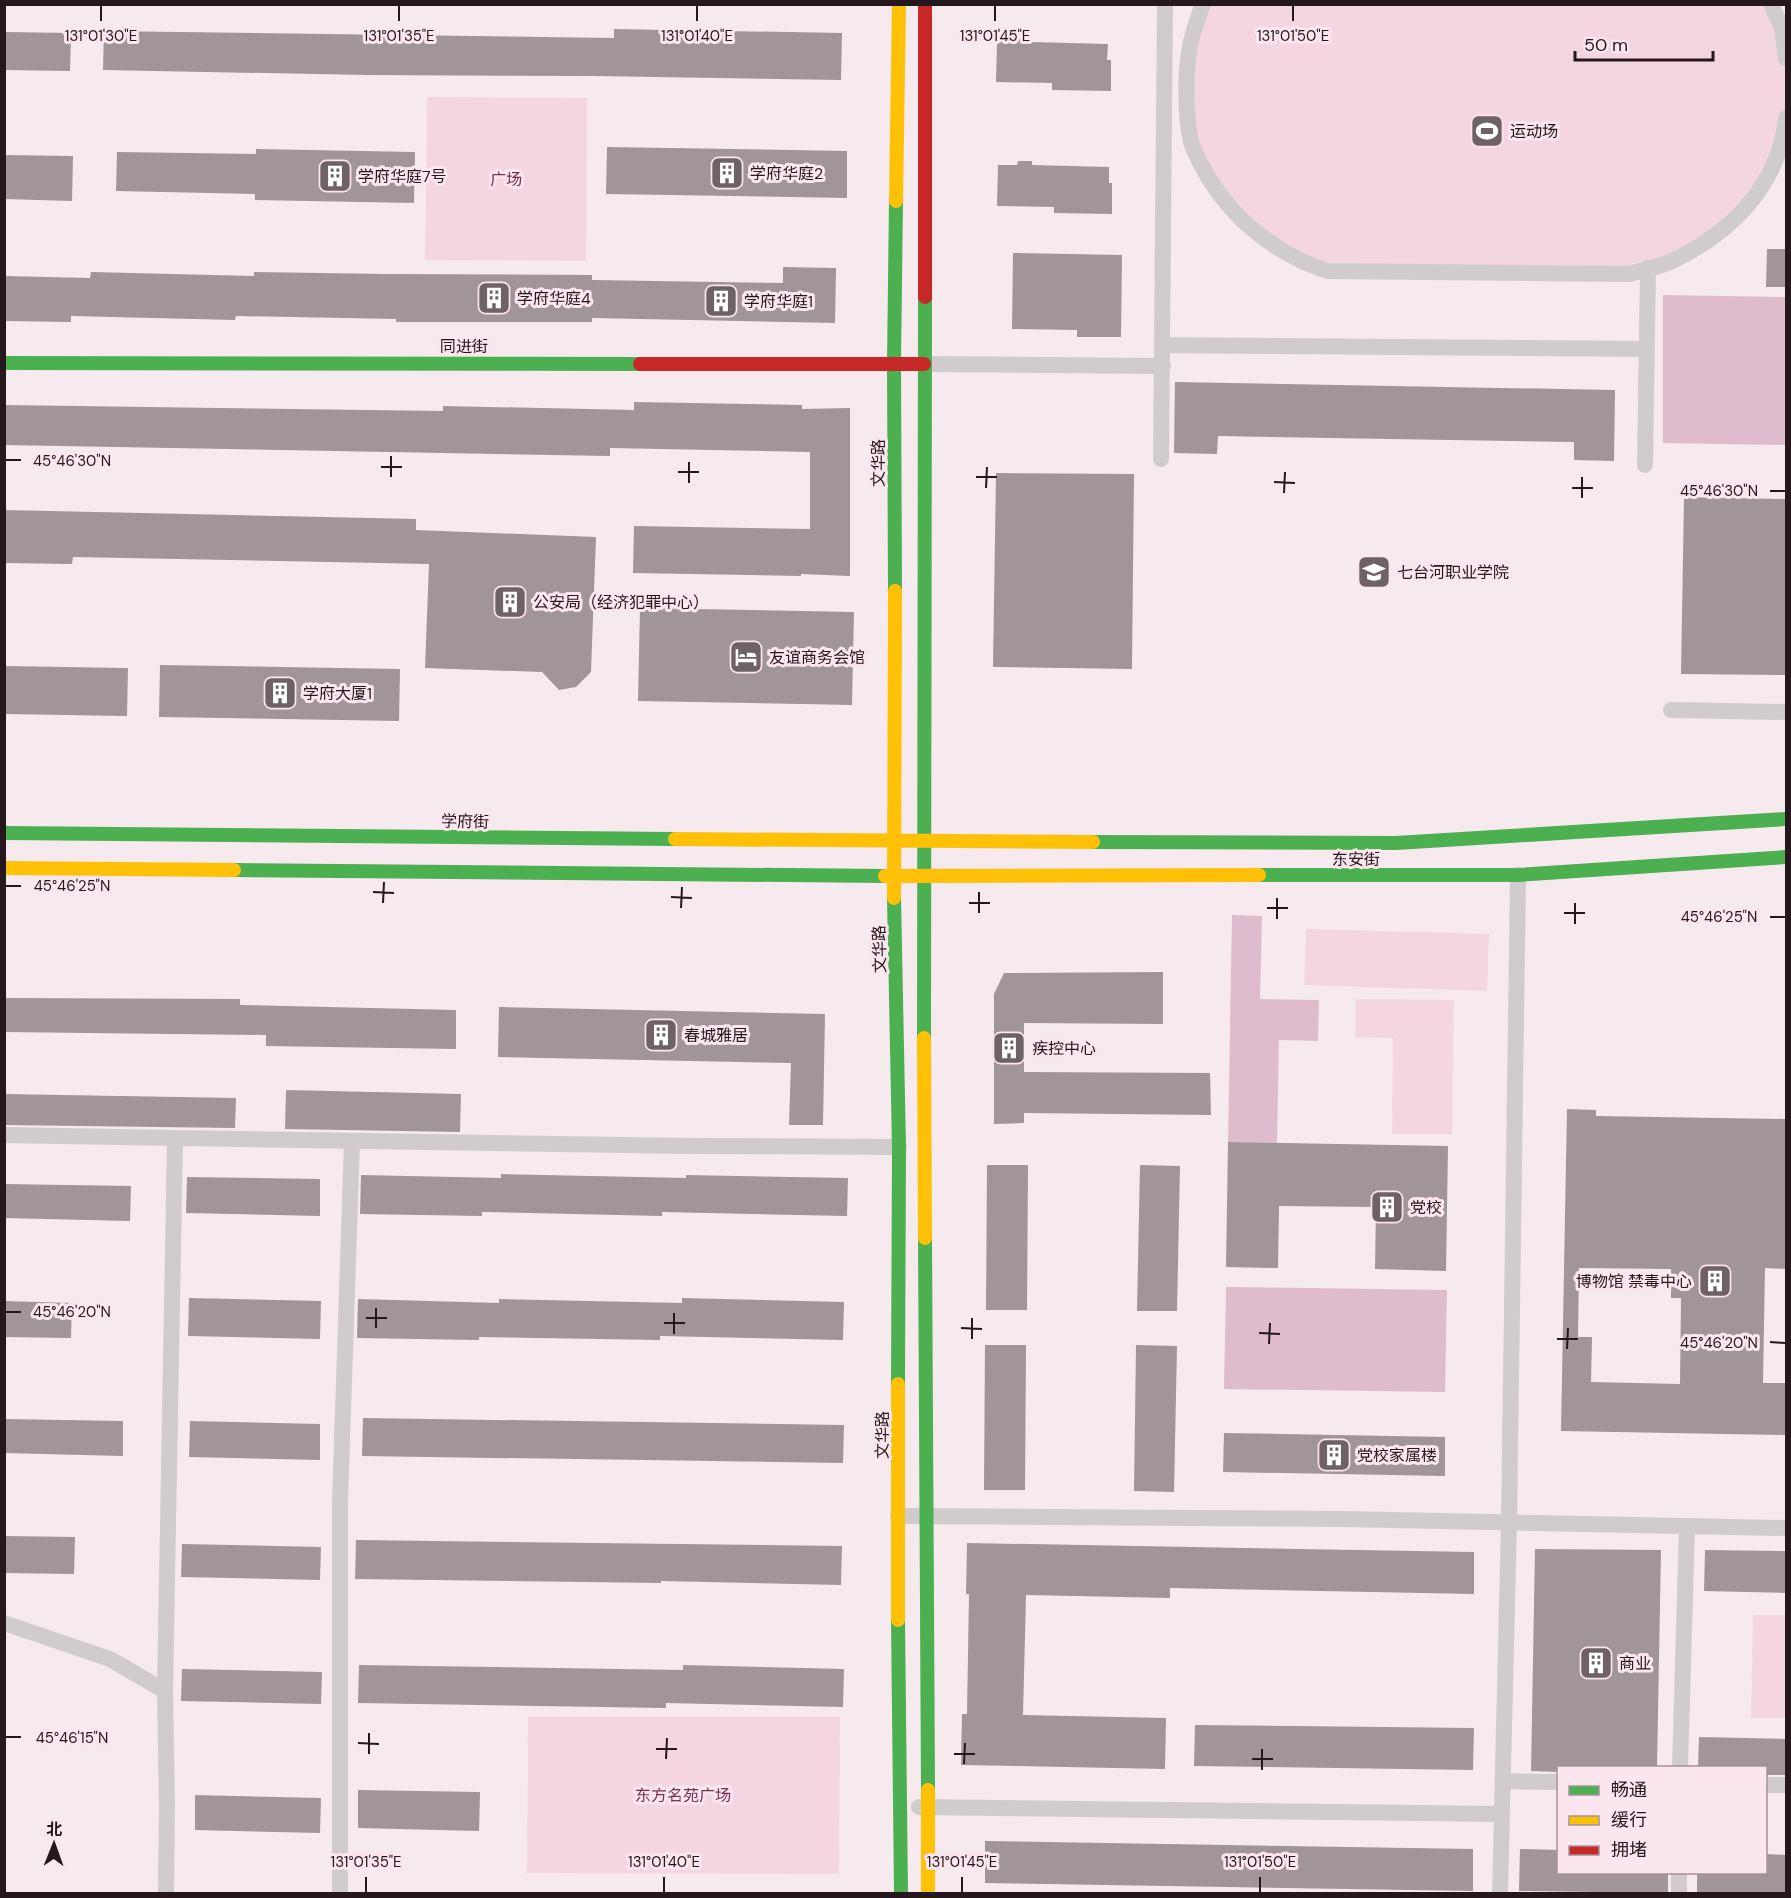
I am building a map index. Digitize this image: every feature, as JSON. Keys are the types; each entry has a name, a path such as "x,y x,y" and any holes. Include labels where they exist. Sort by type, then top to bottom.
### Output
{"main road":[{"name":"文华路","path":"899,4 894,363 896,841 894,875 899,1147 898,1516 901,1893"},
{"path":"925,4 928,1893"},
{"name":"同进街","path":"4,363 924,364"},
{"name":"东安街","path":"926,841 1396,843 1786,819"},
{"name":"学府街","path":"4,833 926,841"},
{"name":"东安街","path":"925,876 1518,875 1786,857"},
{"path":"4,868 925,876"}],"street":[{"path":"1161,459 1165,4"},
{"path":"1203,4 1192,31 1185,79 1188,121 1194,151 1232,210 1275,248 1302,262 1327,271 1630,274 1668,262 1705,243 1747,208 1767,178 1784,141 1786,118"},
{"path":"1771,4 1782,28 1786,59"},
{"path":"1645,465 1648,268"},
{"path":"1162,345 1647,349"},
{"path":"924,364 1163,366"},
{"path":"1671,710 1786,712"},
{"path":"1500,1893 1509,1522 1518,875"},
{"path":"4,1135 352,1142 899,1147"},
{"path":"166,1893 165,1691 175,1138"},
{"path":"340,1893 340,1501 352,1142"},
{"path":"898,1516 1509,1522 1786,1528"},
{"path":"1680,1766 1687,1526"},
{"path":"4,1623 110,1659 165,1691"},
{"path":"1503,1781 1557,1782"},
{"path":"1767,1785 1786,1785"},
{"path":"900,1808 929,1806 1502,1814"},
{"path":"1679,1874 1679,1893"}],"green space":[{"name":"运动场","path":"1771,4 1786,59 1784,141 1730,224 1630,274 1327,271 1232,210 1188,121 1203,5"},
{"name":"广场","path":"427,97 587,98 586,261 425,260"},
{"path":"1306,929 1489,934 1487,991 1304,985"},
{"path":"1356,999 1454,1000 1452,1134 1392,1134 1393,1038 1355,1037"},
{"path":"1753,1615 1786,1615 1786,1718 1751,1718"},
{"name":"东方名苑广场","path":"528,1717 840,1717 839,1874 527,1873"}],"shaded area":[{"path":"1663,295 1786,297 1786,445 1663,443"},
{"path":"1232,915 1262,916 1260,999 1319,1000 1318,1041 1279,1040 1277,1143 1228,1142"},
{"path":"1226,1287 1447,1290 1445,1392 1224,1389"}],"building":[{"path":"614,29 842,33 841,80 103,70 104,31 614,38"},
{"path":"4,32 71,33 70,71 4,70"},
{"path":"1016,38 1031,38 1031,42 1108,44 1107,60 1111,60 1111,91 1052,90 1052,83 996,82 997,42 1016,42"},
{"name":"学府华庭2","path":"607,147 847,151 847,198 606,194"},
{"path":"256,149 415,152 414,203 255,200 255,194 116,191 117,152 256,154"},
{"path":"4,155 73,156 72,201 4,199"},
{"path":"1018,161 1032,161 1032,165 1109,167 1109,183 1112,183 1112,214 1054,213 1054,207 997,206 998,165 1017,165"},
{"path":"1767,249 1786,249 1786,287 1766,287"},
{"path":"1013,253 1122,255 1121,337 1077,337 1077,330 1012,329"},
{"path":"783,267 836,268 835,323 592,318 592,322 396,322 396,319 236,316 235,320 71,316 71,322 4,321 4,276 90,278 91,272 254,276 254,272 592,275 592,280 783,283"},
{"path":"1175,382 1615,390 1614,461 1574,460 1574,442 1218,436 1217,454 1174,453"},
{"path":"634,402 802,405 802,409 850,408 850,576 633,573 634,526 810,529 810,452 610,448 610,456 4,445 4,405 443,411 443,406 634,410"},
{"path":"996,473 1134,474 1132,669 993,667"},
{"path":"1684,497 1786,499 1786,675 1681,674"},
{"path":"4,510 416,519 416,530 596,537 591,672 576,687 559,690 542,672 425,668 429,564 73,557 72,564 4,563"},
{"name":"友谊商务会馆","path":"640,608 854,612 852,705 638,701"},
{"name":"学府大厦1","path":"160,665 400,669 399,721 159,717"},
{"path":"4,666 128,668 127,716 4,714"},
{"path":"1163,972 1163,1024 1024,1023 1024,1072 1210,1073 1211,1115 1024,1113 1024,1123 994,1124 994,994 1004,973"},
{"path":"4,998 240,999 240,1005 456,1010 456,1049 266,1046 266,1035 4,1032"},
{"name":"春城雅居","path":"499,1007 825,1014 823,1125 789,1125 791,1063 498,1057"},
{"path":"286,1090 461,1094 460,1132 285,1129"},
{"path":"4,1094 236,1098 235,1128 4,1125"},
{"name":"博物馆 禁毒中心","path":"1567,1109 1596,1110 1596,1116 1786,1119 1786,1269 1765,1268 1763,1383 1786,1383 1786,1435 1561,1431","holes":["1579,1268 1671,1269 1671,1298 1681,1298 1680,1384 1591,1382 1592,1337 1578,1337"]},
{"name":"党校","path":"1228,1142 1448,1146 1446,1271 1375,1269 1376,1207 1279,1206 1278,1268 1226,1267"},
{"path":"987,1165 1028,1165 1027,1310 986,1310"},
{"path":"1140,1165 1180,1166 1177,1311 1137,1311"},
{"path":"501,1174 686,1178 686,1175 848,1178 847,1216 662,1212 662,1216 482,1212 482,1216 360,1214 361,1175 501,1178"},
{"path":"187,1177 320,1179 320,1216 186,1213"},
{"path":"4,1184 131,1186 130,1221 4,1218"},
{"path":"189,1298 321,1301 320,1339 188,1336"},
{"path":"682,1298 844,1302 843,1340 660,1336 660,1340 479,1337 479,1340 357,1338 358,1299 499,1303 499,1299 682,1303"},
{"path":"4,1301 72,1303 71,1338 4,1337"},
{"path":"985,1345 1026,1345 1025,1490 984,1490"},
{"path":"1136,1345 1177,1346 1174,1492 1134,1491"},
{"path":"363,1418 844,1425 843,1463 362,1456"},
{"path":"4,1419 123,1421 123,1456 4,1453"},
{"path":"190,1421 320,1424 320,1460 189,1457"},
{"name":"党校家属楼","path":"1224,1433 1445,1437 1445,1476 1223,1472"},
{"path":"4,1536 75,1537 74,1574 4,1573"},
{"path":"356,1540 842,1546 841,1585 355,1579"},
{"path":"967,1543 1474,1552 1474,1594 1170,1588 1170,1598 1026,1595 1023,1715 1166,1718 1165,1769 961,1765 962,1714 967,1714 969,1594 966,1594"},
{"path":"182,1544 321,1547 320,1580 181,1577"},
{"name":"商业","path":"1535,1549 1661,1550 1657,1766 1557,1766 1557,1772 1531,1771"},
{"path":"1705,1550 1786,1551 1786,1593 1704,1591"},
{"path":"359,1665 683,1670 683,1665 844,1669 843,1707 666,1703 666,1708 358,1703"},
{"path":"182,1669 322,1672 321,1704 181,1701"},
{"path":"1195,1725 1474,1728 1473,1770 1194,1766"},
{"path":"1699,1737 1786,1739 1786,1775 1767,1775 1767,1766 1698,1766"},
{"path":"358,1790 480,1792 479,1831 358,1828"},
{"path":"195,1795 321,1798 320,1833 195,1830"},
{"path":"985,1841 1473,1849 1473,1891 985,1883"},
{"path":"1520,1849 1557,1850 1557,1874 1668,1874 1668,1893 1519,1891"},
{"path":"1767,1854 1786,1855 1786,1893 1697,1893 1697,1874 1767,1874"}],"traffic: fast":[{"path":"895,591 896,201"},
{"path":"924,1038 925,297"},
{"path":"4,363 640,364"},
{"path":"1093,842 1396,843 1786,819"},
{"path":"4,833 675,839"},
{"path":"1259,875 1518,875 1786,857"},
{"path":"234,870 885,876"},
{"path":"894,898 899,1147 898,1384"},
{"path":"925,1238 928,1790"},
{"path":"898,1620 901,1894"}],"traffic: slow":[{"path":"896,201 899,4"},
{"path":"894,898 895,591"},
{"path":"675,839 1093,842"},
{"path":"4,868 234,870"},
{"path":"885,876 1259,875"},
{"path":"924,1038 925,1238"},
{"path":"898,1384 898,1620"},
{"path":"928,1790 928,1894"}],"traffic: jam":[{"path":"925,4 925,297"},
{"path":"640,364 924,364"}],"place":[{"name":"运动场","path":"1487,131"},
{"name":"学府华庭2","path":"727,173"},
{"name":"学府华庭7号","path":"335,176"},
{"name":"学府华庭4","path":"494,298"},
{"name":"学府华庭1","path":"721,301"},
{"name":"七台河职业学院","path":"1374,572"},
{"name":"公安局（经济犯罪中心）","path":"510,602"},
{"name":"友谊商务会馆","path":"746,657"},
{"name":"学府大厦1","path":"280,693"},
{"name":"春城雅居","path":"661,1035"},
{"name":"疾控中心","path":"1009,1048"},
{"name":"党校","path":"1387,1207"},
{"name":"博物馆 禁毒中心","path":"1715,1281"},
{"name":"党校家属楼","path":"1334,1455"},
{"name":"商业","path":"1596,1663"}]}
